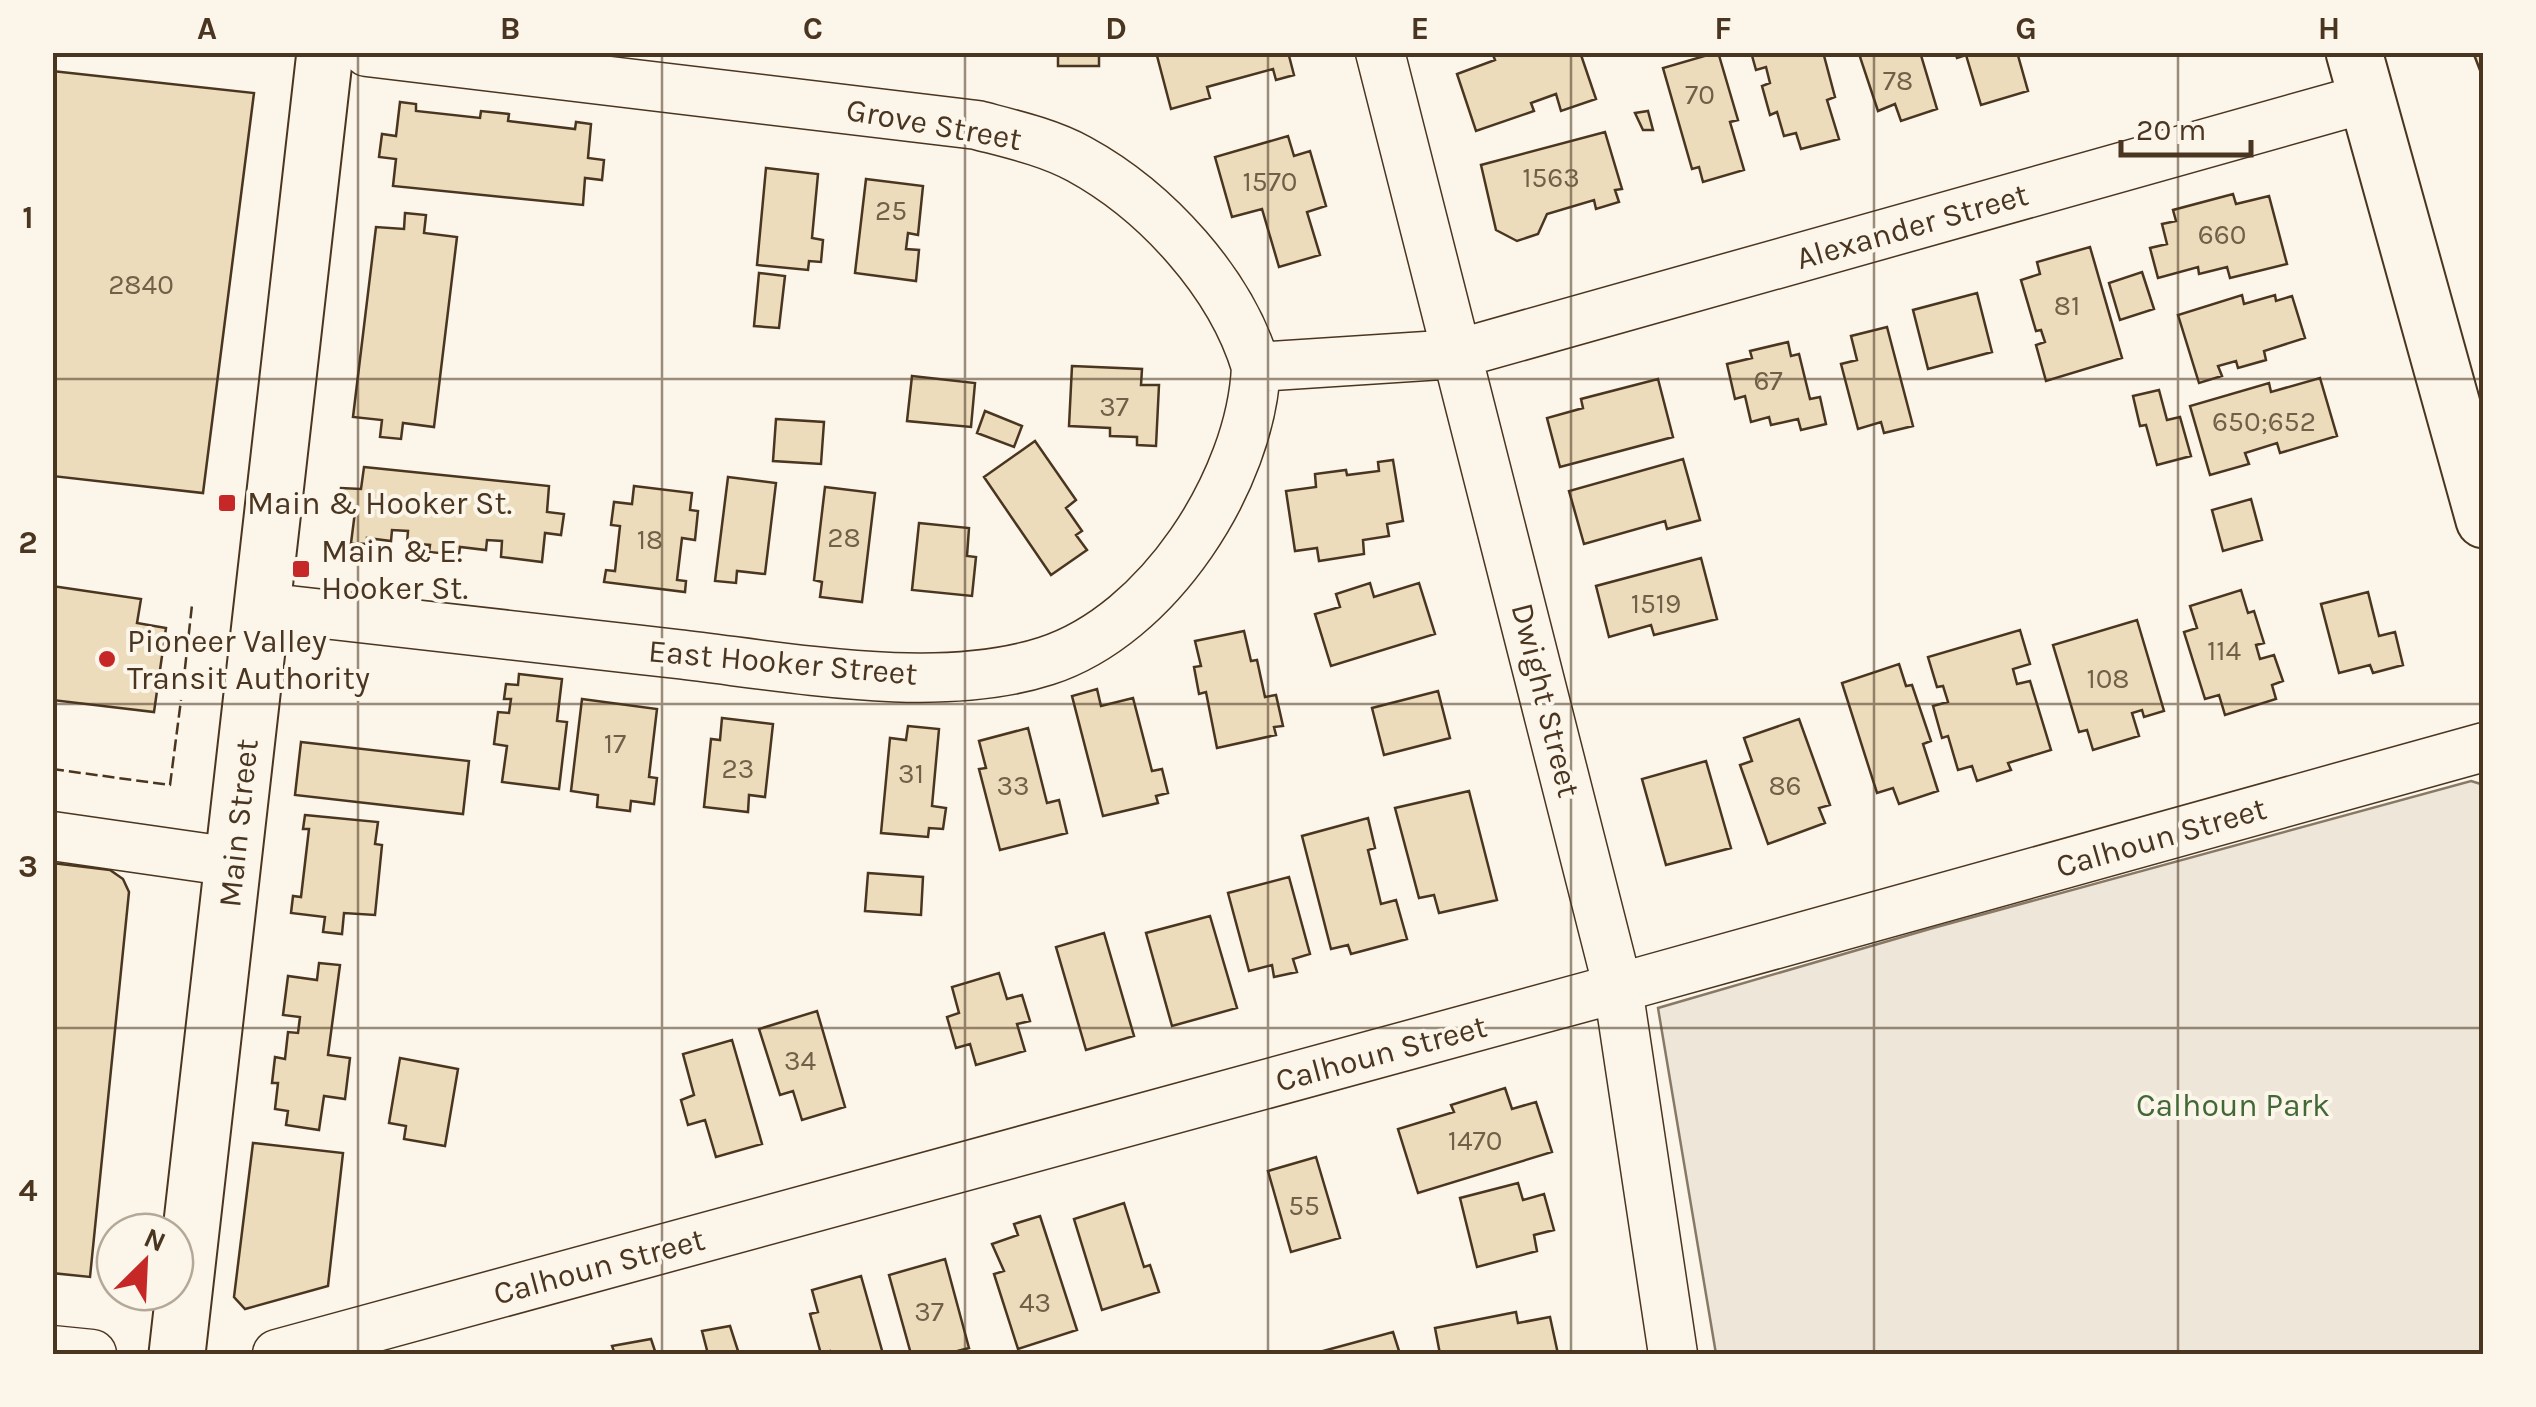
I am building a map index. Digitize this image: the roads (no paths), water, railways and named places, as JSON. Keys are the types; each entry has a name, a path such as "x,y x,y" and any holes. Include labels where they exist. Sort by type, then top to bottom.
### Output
{"main road":[{"name":"Main Street","path":"177,1354 325,52"},
{"path":"2360,75 2480,495"}],"street":[{"name":"Grove Street","path":"367,52 976,125 1046,144 1108,177 1173,234 1228,306 1250,347 1256,368"},
{"name":"Dwight Street","path":"1380,52 1618,988 1673,1354"},
{"name":"Alexander Street","path":"1458,354 2360,75"},
{"path":"1256,368 1458,354"},
{"name":"East Hooker Street","path":"262,607 880,677 994,672 1048,660 1091,639 1130,610 1166,576 1195,538 1218,496 1247,424 1255,395 1256,368"},
{"name":"Calhoun Street","path":"277,1354 2484,747"},
{"path":"52,836 234,862"},
{"path":"52,1350 92,1354"}],"place":[{"name":"Main & Hooker St.","path":"227,503"},
{"name":"Main & E. Hooker St.","path":"301,569"},
{"name":"Pioneer Valley Transit Authority","path":"107,659"}],"park label":[{"name":"Calhoun Park","path":"2233,1105"}]}
